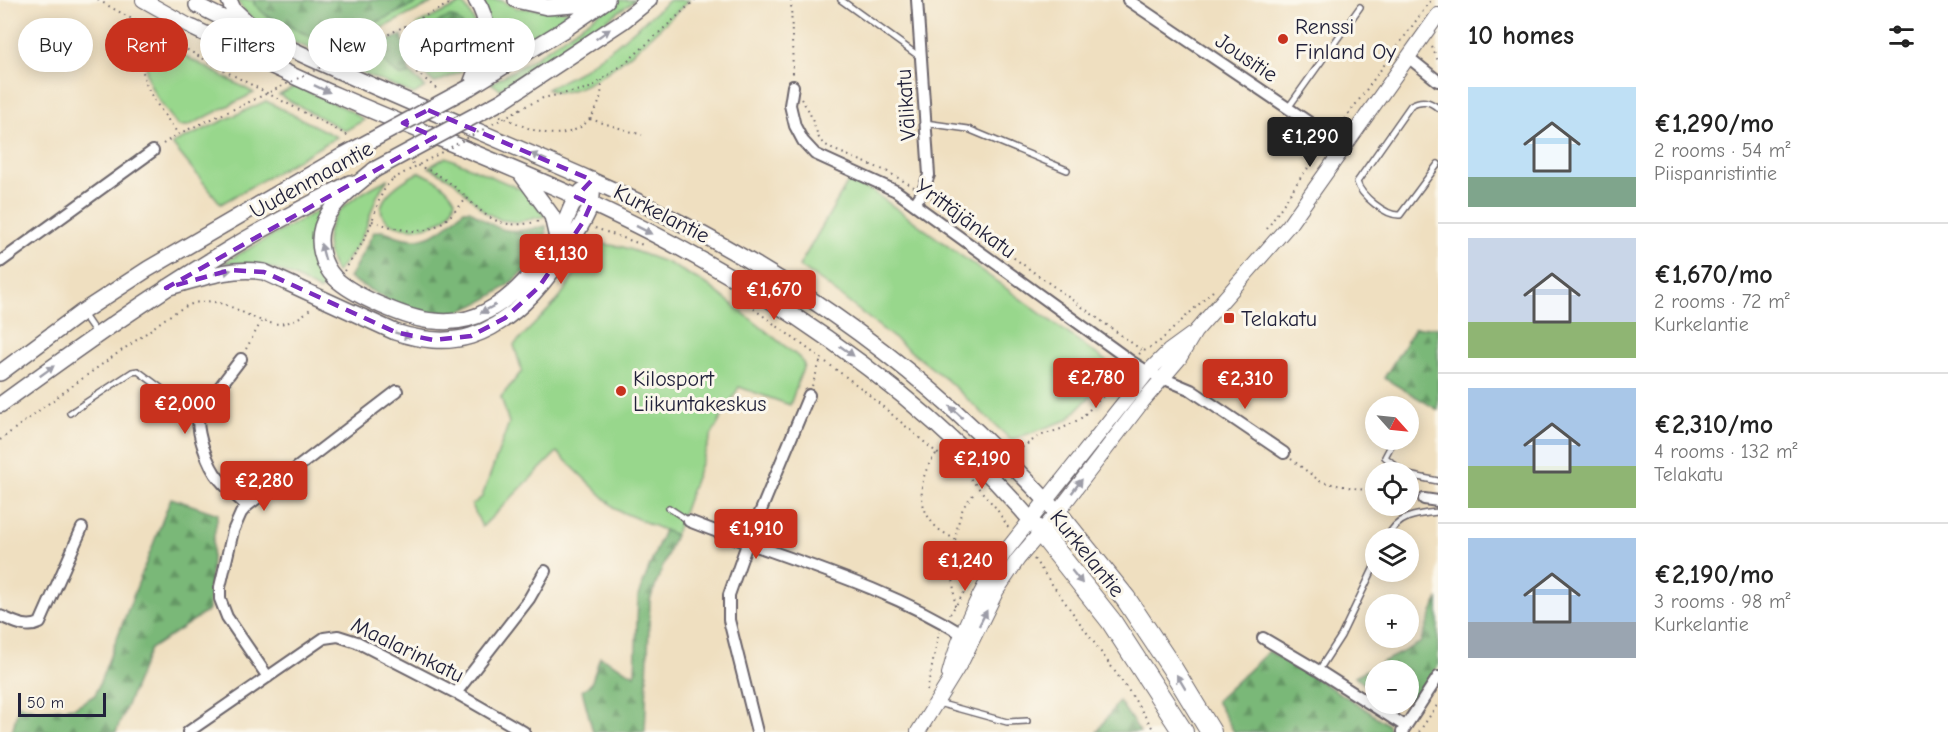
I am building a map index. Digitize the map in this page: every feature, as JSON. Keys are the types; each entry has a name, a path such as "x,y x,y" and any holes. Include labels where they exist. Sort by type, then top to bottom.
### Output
{"highway":[{"name":"Kurkelantie","path":"1051,506 1126,599 1211,732"},
{"name":"Kurkelantie","path":"1035,525 1112,621 1183,732"}],"main road":[{"path":"229,0 241,18"},
{"path":"470,87 487,37 484,13 476,0"},
{"path":"516,0 547,7 605,1"},
{"name":"Uudenmaantie","path":"0,405 166,288 227,250 502,102 649,0"},
{"name":"Uudenmaantie","path":"0,373 82,312 148,268 344,155 470,87 555,36 605,1"},
{"path":"193,28 201,3"},
{"name":"Kurkelantie","path":"201,3 229,18"},
{"name":"Kurkelantie","path":"193,28 334,95 576,197 697,257 791,313 848,352 943,430 986,471 1035,525"},
{"name":"Kurkelantie","path":"296,52 592,180 704,235 754,263 861,332 959,413 1051,506"},
{"path":"374,170 326,217 322,228 321,250 334,277 346,287 404,315 434,322 463,320 487,311 514,291 544,258 576,197 592,180"},
{"path":"520,173 552,216 557,237"},
{"path":"166,288 230,270 247,269 264,272 394,332 414,338 454,340 471,336 489,328 539,287 583,222 591,204 592,180"}],"street":[{"name":"Kurkelantie","path":"143,0 193,28"},
{"name":"Välikatu","path":"915,204 929,175 917,0"},
{"name":"Jousitie","path":"1128,0 1344,146"},
{"path":"967,638 1026,549 1035,525 1163,378 1179,359 1195,332 1289,225 1438,15"},
{"path":"1408,57 1438,81"},
{"name":"Yrittäjänkatu","path":"793,86 790,105 795,126 803,141 815,154 896,191 1148,372"},
{"path":"0,262 153,151"},
{"path":"1051,506 1148,372 1195,332"},
{"path":"240,359 199,414 197,422 212,468 220,481 247,506"},
{"path":"1148,372 1191,390 1284,453"},
{"path":"268,677 227,616 220,599 220,587 233,531 241,513 247,506 397,391"},
{"path":"757,732 729,618 729,595 747,544 809,395"},
{"path":"1424,499 1438,501"},
{"path":"689,521 873,588 967,638"},
{"path":"918,732 945,688 991,574 1016,536 1035,525"},
{"path":"0,616 27,626 40,623 82,528"},
{"path":"456,693 529,599 545,571"},
{"name":"Maalarinkatu","path":"188,732 324,639 338,636 357,642 456,693 524,732"},
{"path":"1263,638 1319,670 1404,729 1438,677"}],"lane":[{"path":"841,0 921,57"},
{"path":"1288,108 1360,7"},
{"path":"1438,108 1426,101 1418,101 1412,105 1357,182 1358,188 1384,212 1392,215 1400,214 1438,164"},
{"path":"925,123 968,129 1067,170"},
{"path":"82,312 98,335"},
{"path":"70,413 132,372 138,371 199,414"},
{"path":"1389,450 1385,457 1391,462"},
{"path":"1419,477 1438,481"},
{"path":"669,507 689,521"},
{"path":"1394,528 1397,523 1411,515 1438,512"},
{"path":"1319,670 1341,636 1367,582"},
{"path":"936,702 1007,722 1027,721"}],"path":[{"path":"98,0 130,18"},
{"path":"153,151 178,134 243,105 458,0"},
{"path":"341,274 358,251 372,221 380,196 393,178 543,98 590,88 628,61 695,0"},
{"path":"1265,232 1301,177 1431,0"},
{"path":"188,50 316,120 356,139"},
{"path":"144,72 152,95 178,134"},
{"path":"590,119 642,135"},
{"path":"406,161 438,175 489,218 503,224 523,226 552,216"},
{"path":"372,221 399,230 424,231 443,223 466,199"},
{"path":"583,222 599,230 647,246"},
{"path":"1015,453 1039,436 1061,429 1080,419 1114,386 1143,351 1159,342 1221,283"},
{"path":"738,298 861,388 937,453 969,477 996,508 1016,536"},
{"path":"0,441 87,374 175,313 192,304 204,300 222,303 261,322 284,324 301,317 316,303"},
{"path":"240,359 261,322"},
{"path":"809,395 820,358"},
{"path":"937,453 926,466 921,484 922,498 936,528 956,540"},
{"path":"1284,453 1321,482 1365,490"},
{"path":"955,606 953,590 956,540 962,510 975,492"},
{"path":"1026,549 1131,694 1155,732"},
{"path":"1419,732 1438,704"}],"highlighted area":[{"path":"428,110 592,180 576,197 591,204 583,222 539,287 505,318 471,336 433,340 395,332 264,272 230,270 166,288 435,137 403,123"}],"green space":[{"path":"237,0 254,0 254,4 280,18 251,18"},
{"path":"254,0 423,0 385,18 308,18 308,35 296,30 296,18 271,18 254,4"},
{"path":"423,0 438,0 399,18 387,26 385,18"},
{"path":"481,0 500,0 517,8 575,11 535,36 535,18 481,18"},
{"path":"618,0 635,0 535,69 535,57"},
{"path":"670,0 689,0 622,61 581,87 562,92 547,89 581,71"},
{"path":"463,3 473,18 431,18"},
{"path":"296,27 308,34 308,48 296,43"},
{"path":"399,36 399,72 411,74 401,76 387,65 387,41"},
{"path":"188,58 200,64 200,72 215,72 254,93 188,126 178,126 161,104 147,72 188,72"},
{"path":"387,61 401,76 411,74 425,87 414,94 359,72 387,72"},
{"path":"423,72 459,72 435,83"},
{"path":"511,72 530,72 500,89 491,83"},
{"path":"296,86 349,110 364,120 345,131 279,95"},
{"path":"266,101 337,137 221,204 172,144"},
{"path":"446,157 525,191 546,216 517,222 501,220 486,213 454,181 429,167"},
{"path":"419,172 440,183 455,200 447,216 432,225 414,228 396,225 385,218 382,206 392,191"},
{"path":"388,179 377,197 359,242 336,273 328,250 327,237 330,225 345,206 355,198"},
{"path":"848,182 872,191 1117,369 1067,420 1011,440 947,380 799,266"},
{"path":"326,206 315,255 326,284 319,291 296,278 273,269 250,264 223,263"},
{"path":"464,210 470,210 490,224 506,230 546,226 544,243 534,260 509,284 492,295 458,312 428,315 397,304 349,278 374,232 383,231 407,239 417,239 434,234"},
{"name":"Kilosport Liikuntakeskus","path":"596,243 623,247 668,263 708,285 801,359 804,365 790,405 739,387 711,436 675,535 617,510 557,452 482,527 472,505 482,497 509,423 501,397 522,371 514,345 558,300"},
{"path":"1438,327 1438,410 1419,399 1419,396 1414,396 1384,378 1415,328"},
{"path":"171,498 218,514 213,541 209,610 150,649 116,732 12,732 19,705 37,710 75,707 95,695"},
{"path":"664,530 675,535 650,600 645,732 593,732 582,690 591,684 600,657 635,675 638,596"},
{"path":"1438,598 1438,666 1419,692 1419,660 1387,660 1410,648 1419,648"},
{"path":"1269,651 1358,704 1365,709 1365,714 1372,714 1388,725 1390,732 1234,732 1216,701"},
{"path":"1365,671 1365,685 1355,676"},
{"path":"1119,701 1140,732 1097,732"}],"place":[{"name":"Renssi Finland Oy","path":"1283,39"},
{"name":"Telakatu","path":"1229,318"},
{"name":"Kilosport Liikuntakeskus","path":"621,391"}]}
